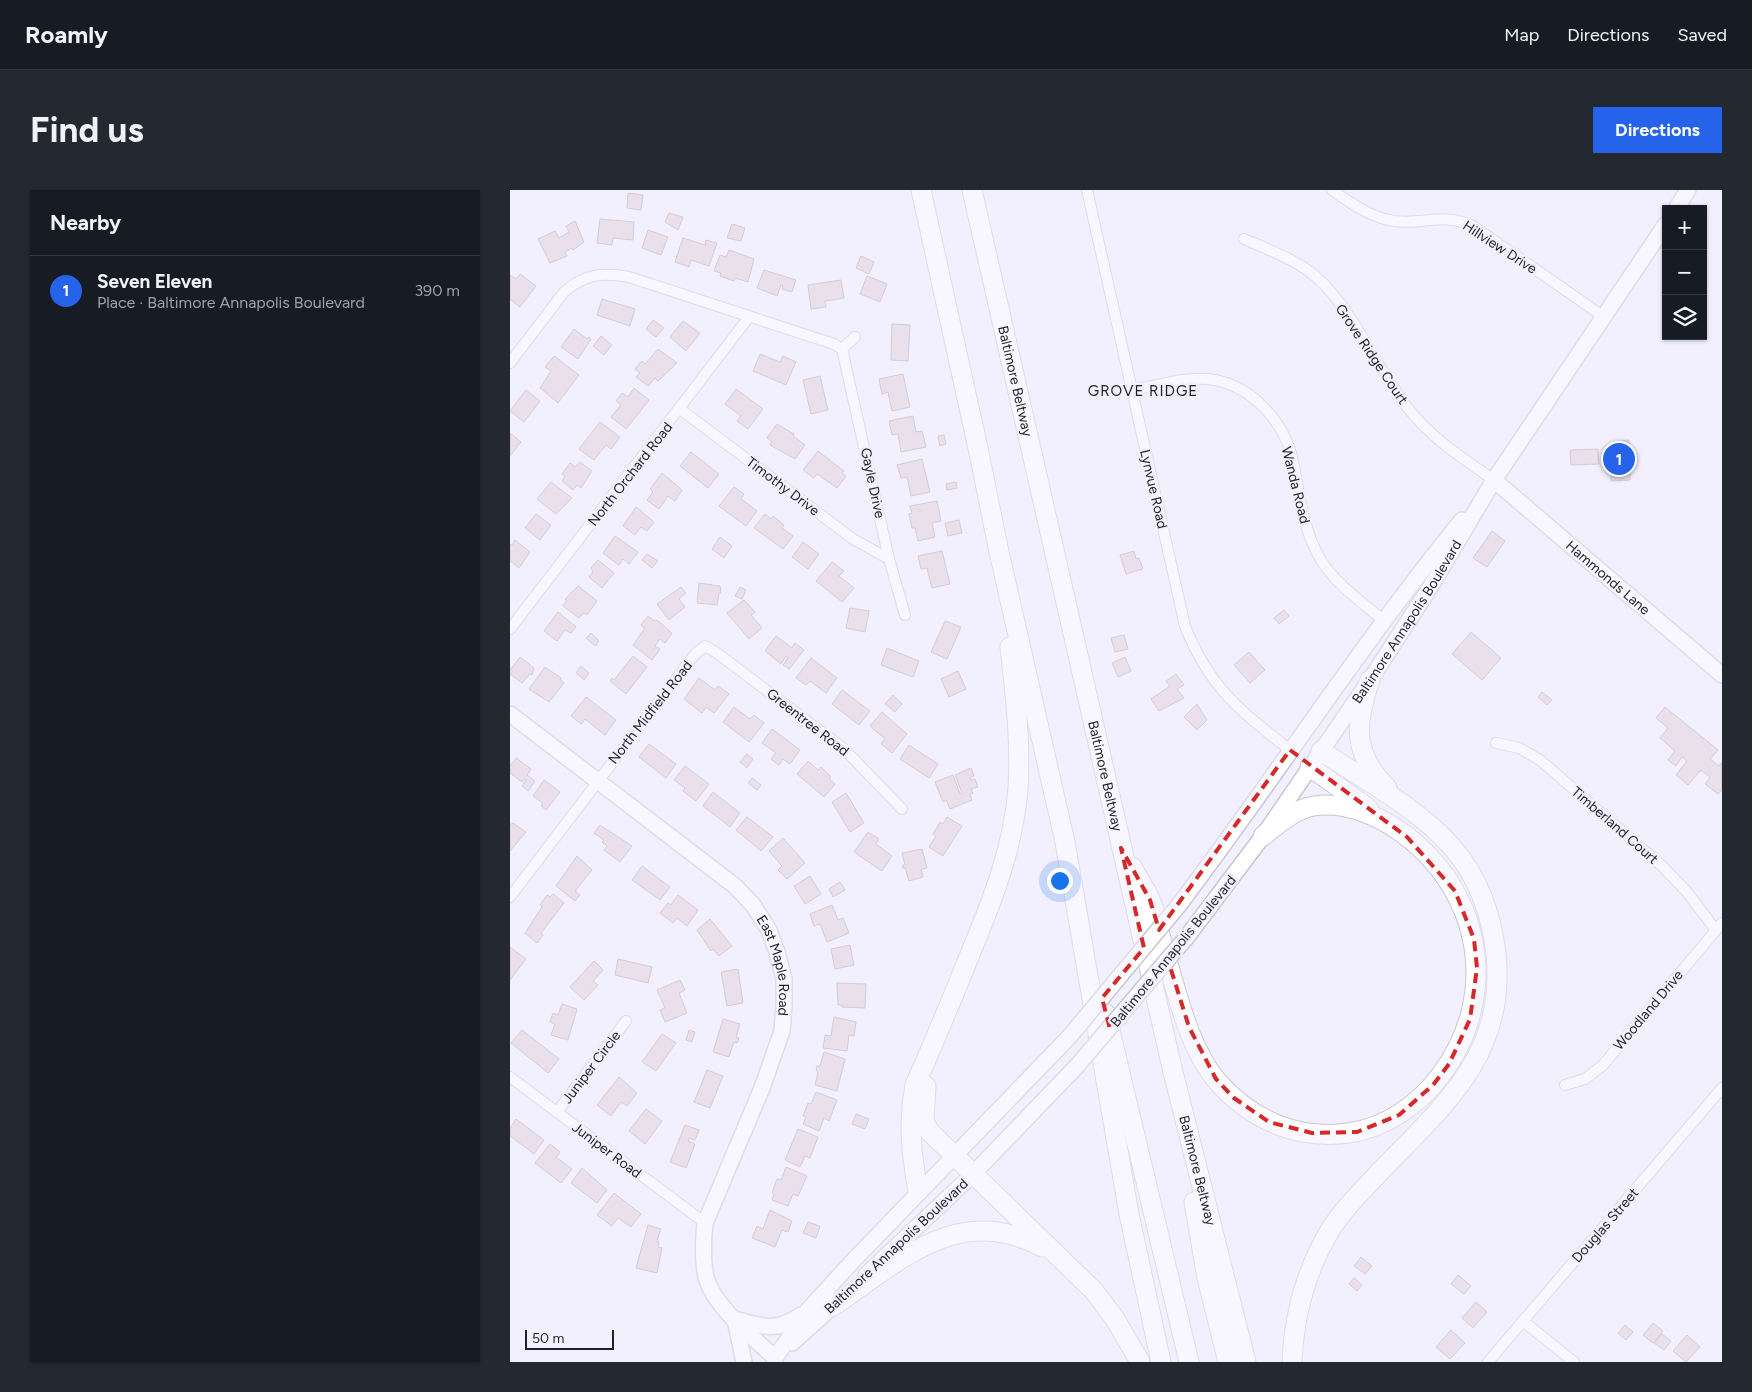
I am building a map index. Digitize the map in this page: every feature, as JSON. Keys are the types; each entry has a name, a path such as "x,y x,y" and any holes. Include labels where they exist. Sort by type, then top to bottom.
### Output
{"highway":[{"path":"921,190 999,552 1065,842 1189,1362"},
{"name":"Baltimore Beltway","path":"972,190 1173,1072 1246,1362"},
{"path":"918,1190 909,1133 910,1110 916,1085 1003,868 1013,828 1018,788 1018,716 999,552"},
{"path":"1292,1362 1296,1313 1316,1256 1330,1231 1347,1206 1466,1078 1487,1038 1493,1016 1498,966 1489,911 1478,888 1452,848 1411,812 1376,777 1366,761 1360,743 1360,710 1370,680"},
{"path":"1321,751 1411,812"},
{"path":"1122,848 1150,900 1188,1027 1202,1059 1216,1079 1234,1098 1269,1122 1290,1130 1334,1135 1357,1132 1399,1115 1433,1085 1460,1046 1470,1019 1476,993 1477,968 1474,939 1455,891 1427,855 1386,822 1310,767"},
{"path":"1263,836 1294,813 1312,806 1333,804 1350,808 1386,822"},
{"path":"1065,842 1129,1214 1161,1362"},
{"path":"940,1029 926,1087 924,1120 937,1141 1094,1291 1116,1319 1140,1362"},
{"path":"1173,1072 1207,1278 1228,1362"},
{"path":"833,1306 933,1240 954,1233 1003,1232 1026,1238 1061,1258"}],"main road":[{"path":"1679,205 1688,190"},
{"name":"Baltimore Annapolis Boulevard","path":"773,1360 833,1306 972,1174 1076,1067 1186,938 1263,836 1370,680 1431,586 1494,480 1662,230"},
{"name":"Baltimore Annapolis Boulevard","path":"773,1360 808,1310 918,1190 954,1156 1070,1036 1178,905 1216,856 1383,620 1494,480"},
{"name":"Hammonds Lane","path":"1494,480 1722,676"},
{"name":"East Maple Road","path":"510,714 735,886 753,905 769,930 784,979 782,1031 772,1062 704,1223 703,1246 706,1278 713,1293 734,1319 773,1360"},
{"path":"1290,750 1321,751"},
{"path":"1290,750 1310,767"},
{"path":"744,1362 734,1319 755,1325 774,1327 786,1325 808,1310"}],"street":[{"name":"Lynvue Road","path":"1087,190 1185,626 1195,652 1226,696 1245,715 1290,750"},
{"name":"Hillview Drive","path":"1332,190 1366,212 1389,220 1408,222 1448,218 1466,223 1604,316"},
{"name":"Grove Ridge Court","path":"1244,239 1307,269 1326,288 1406,406 1428,431 1446,447 1494,480"},
{"path":"510,363 564,292 575,282 589,275 608,273 629,277 749,318 834,344 842,350 855,337"},
{"name":"North Orchard Road","path":"510,629 749,318"},
{"name":"Gayle Drive","path":"842,350 890,559 905,615"},
{"name":"Wanda Road","path":"1132,390 1194,379 1215,380 1232,385 1266,409 1281,429 1291,454 1307,528 1317,553 1329,572 1383,620"},
{"name":"Timothy Drive","path":"680,410 854,539 890,559"},
{"name":"North Midfield Road","path":"510,897 695,654 705,646"},
{"name":"Greentree Road","path":"705,646 717,653 843,748 902,809"},
{"name":"Timberland Court","path":"1496,743 1519,748 1540,760 1662,866 1719,926"},
{"name":"Woodland Drive","path":"1565,1085 1585,1079 1603,1065 1719,926"},
{"name":"Juniper Circle","path":"557,1112 626,1021"},
{"name":"Juniper Road","path":"510,1077 704,1223"},
{"name":"Douglas Street","path":"1488,1362 1722,1088"},
{"path":"1523,1321 1574,1362"}],"highlighted area":[{"path":"1290,750 1407,837 1455,891 1474,939 1477,968 1470,1019 1449,1064 1433,1085 1399,1115 1357,1132 1312,1133 1269,1122 1234,1098 1216,1079 1189,1027 1168,960 1110,1029 1102,998 1144,948 1121,848 1150,900 1159,930"}],"building":[{"path":"628,193 643,195 641,210 627,208"},
{"path":"669,213 683,217 678,230 665,222"},
{"path":"600,219 634,222 633,240 613,238 612,245 597,243"},
{"path":"575,221 584,242 573,250 572,248 565,252 567,256 550,263 538,239 555,231 559,238 569,232 566,226"},
{"path":"732,224 745,228 741,241 727,238"},
{"path":"648,230 668,237 661,255 642,248"},
{"path":"683,238 705,245 706,240 717,243 709,266 691,260 689,267 675,262"},
{"path":"729,250 754,259 748,282 735,278 734,281 720,276 721,273 714,271 720,255 726,257"},
{"path":"861,256 874,262 869,274 856,268"},
{"path":"764,270 796,280 792,292 782,289 783,286 781,285 777,296 757,288"},
{"path":"520,274 536,286 520,307 510,299 510,275 516,279"},
{"path":"867,276 887,284 880,302 860,294"},
{"path":"841,280 844,298 825,301 826,307 811,309 808,285"},
{"path":"602,299 635,309 630,326 597,315"},
{"path":"653,320 664,328 656,337 646,329"},
{"path":"683,321 700,333 686,351 670,337"},
{"path":"892,324 910,325 908,361 891,360"},
{"path":"574,329 587,339 589,337 591,339 578,359 561,347"},
{"path":"601,336 612,345 604,355 593,346"},
{"path":"658,349 677,363 658,381 655,378 648,386 636,377 640,373 635,369 642,361 645,364"},
{"path":"760,354 780,362 783,356 796,362 786,385 753,371"},
{"path":"554,356 579,375 558,403 540,388 551,371 545,367"},
{"path":"903,374 910,407 892,411 888,392 882,394 879,379"},
{"path":"820,376 828,410 811,414 803,380"},
{"path":"634,388 649,400 626,429 611,417 621,405 616,401 622,393 628,397"},
{"path":"736,389 763,409 748,429 737,421 741,416 725,404"},
{"path":"526,390 540,401 524,422 510,411"},
{"path":"913,416 916,432 922,431 926,447 901,452 898,434 892,435 889,421"},
{"path":"600,422 620,437 611,449 606,445 594,460 579,449"},
{"path":"777,424 794,434 793,436 805,445 795,459 770,445 772,442 767,438"},
{"path":"510,433 521,442 510,456"},
{"path":"944,435 946,444 940,446 938,436"},
{"path":"1629,440 1630,480 1611,481 1611,465 1608,457 1621,441"},
{"path":"1598,449 1599,464 1571,465 1570,450"},
{"path":"818,451 844,471 842,473 846,476 837,488 817,474 814,478 803,470"},
{"path":"691,452 719,474 708,488 680,466"},
{"path":"922,459 930,492 911,496 907,477 901,478 897,465"},
{"path":"580,462 592,471 581,488 577,485 573,490 562,481 565,476 562,474 570,463 575,467"},
{"path":"662,473 682,490 675,501 668,496 659,509 647,500 653,492 650,489"},
{"path":"551,482 572,498 556,514 537,499"},
{"path":"956,482 957,488 947,490 946,484"},
{"path":"734,487 744,494 741,499 757,511 746,526 719,506"},
{"path":"937,501 941,521 932,523 935,537 918,541 915,528 912,528 909,514 912,513 910,506"},
{"path":"636,507 654,522 647,531 641,527 635,535 623,526"},
{"path":"536,514 551,525 540,540 525,528"},
{"path":"765,514 771,519 773,516 784,525 782,528 793,536 783,549 754,528"},
{"path":"959,520 962,533 948,536 945,523"},
{"path":"1492,531 1505,541 1487,567 1473,558"},
{"path":"615,536 638,552 629,564 623,559 619,565 603,553"},
{"path":"720,537 732,546 724,558 712,549"},
{"path":"515,540 530,552 519,568 510,561 510,544 512,545"},
{"path":"803,542 819,554 808,569 792,557"},
{"path":"942,551 950,584 932,588 927,568 921,569 918,556"},
{"path":"1134,551 1136,559 1139,558 1143,569 1126,574 1120,555"},
{"path":"647,554 658,561 652,568 642,560"},
{"path":"598,560 614,573 602,588 589,577 593,572 591,568"},
{"path":"832,562 844,571 839,576 854,588 842,602 816,581"},
{"path":"699,583 720,586 721,593 719,593 717,605 697,603"},
{"path":"578,586 597,601 587,615 584,613 579,618 563,606 567,600 565,599"},
{"path":"681,587 686,593 679,599 685,607 669,620 657,604"},
{"path":"740,587 746,590 742,599 735,596"},
{"path":"744,600 755,612 751,615 762,628 749,639 727,613"},
{"path":"850,608 869,611 865,632 846,628"},
{"path":"1284,610 1289,616 1279,624 1274,618"},
{"path":"558,612 576,627 571,633 565,630 557,641 544,631"},
{"path":"648,616 655,621 657,620 672,633 665,643 660,639 655,646 660,649 652,660 633,645 645,628 641,625"},
{"path":"945,621 961,627 947,659 931,652"},
{"path":"1471,632 1501,658 1482,680 1452,654"},
{"path":"591,633 599,641 595,646 586,638"},
{"path":"1124,635 1128,649 1115,652 1111,638"},
{"path":"776,636 792,648 795,643 804,650 789,669 783,665 788,658 786,656 781,664 765,651"},
{"path":"887,648 919,661 913,677 881,665"},
{"path":"1249,652 1265,670 1250,683 1234,665"},
{"path":"633,656 647,667 626,694 610,681 612,678 614,680"},
{"path":"520,657 534,668 532,675 530,674 522,683 510,674 510,670"},
{"path":"1125,657 1131,671 1118,677 1112,663"},
{"path":"811,658 837,678 826,693 810,681 806,685 796,678"},
{"path":"581,666 589,673 584,680 576,673"},
{"path":"545,667 561,678 560,680 564,683 549,702 529,689"},
{"path":"958,671 966,689 949,697 941,679"},
{"path":"1176,674 1184,685 1177,689 1184,698 1159,711 1151,699 1170,686 1166,681"},
{"path":"699,678 715,690 718,686 729,694 714,713 706,707 702,713 684,699"},
{"path":"842,690 870,711 859,725 832,704"},
{"path":"1542,692 1552,700 1547,705 1538,697"},
{"path":"893,695 902,704 895,712 885,704"},
{"path":"586,697 616,720 605,735 585,719 581,724 571,716"},
{"path":"1197,704 1207,720 1197,730 1184,717"},
{"path":"734,707 750,719 754,715 764,723 749,742 723,722"},
{"path":"1665,707 1718,750 1710,759 1719,766 1722,762 1722,790 1718,794 1705,784 1710,777 1701,770 1688,785 1676,775 1687,761 1682,757 1676,766 1668,760 1675,751 1660,738 1668,728 1656,718"},
{"path":"882,712 907,734 892,753 881,744 885,739 870,726"},
{"path":"772,729 800,750 790,764 783,759 779,765 771,759 776,753 762,743"},
{"path":"649,744 676,764 666,778 639,757"},
{"path":"909,745 938,764 929,778 900,759"},
{"path":"747,754 753,759 747,768 740,762"},
{"path":"516,758 531,769 527,775 535,781 528,791 522,786 526,780 524,779 522,782 510,773 510,766"},
{"path":"808,761 818,770 821,767 835,784 824,797 797,774"},
{"path":"685,766 709,784 696,801 683,791 685,788 674,780"},
{"path":"971,768 974,776 970,778 971,780 975,779 978,787 971,789 973,793 970,794 972,800 950,809 946,800 943,802 935,782 953,775 960,794 962,793 955,775"},
{"path":"752,778 761,785 757,790 748,783"},
{"path":"544,780 560,792 546,810 541,806 543,803 533,796"},
{"path":"713,792 740,813 730,827 703,806"},
{"path":"846,793 864,823 850,832 832,802"},
{"path":"747,817 773,837 761,851 736,830"},
{"path":"947,817 962,826 943,856 929,847 936,836 933,834 940,822 943,824"},
{"path":"513,823 526,832 510,851 510,825"},
{"path":"600,825 632,846 620,862 604,850 607,846 602,842 604,840 594,833"},
{"path":"868,832 879,839 876,844 892,856 882,871 854,852"},
{"path":"783,838 805,863 787,879 778,870 782,866 769,851"},
{"path":"922,849 927,868 921,869 923,877 909,881 905,868 902,865 905,865 902,853"},
{"path":"577,856 592,870 575,891 580,895 575,901 556,886"},
{"path":"642,866 670,887 660,900 632,880"},
{"path":"810,876 821,894 805,904 794,886"},
{"path":"840,882 845,890 833,897 829,889"},
{"path":"553,894 564,903 541,933 543,935 537,943 525,933 542,907 540,905 547,895 550,897"},
{"path":"678,895 698,910 687,926 677,918 673,923 660,913 668,903 671,905"},
{"path":"832,905 838,920 843,918 849,933 827,942 820,924 814,926 810,914"},
{"path":"710,919 732,946 719,956 713,949 711,951 697,930"},
{"path":"850,945 854,965 835,969 831,949"},
{"path":"510,947 526,959 510,980"},
{"path":"618,959 652,967 648,983 615,975"},
{"path":"594,961 603,970 593,981 598,985 584,1000 570,987"},
{"path":"738,969 743,1003 727,1006 721,972"},
{"path":"680,980 685,990 679,993 687,1013 665,1022 660,1010 665,1008 657,990"},
{"path":"837,983 866,984 865,1008 842,1007 842,1005 838,1005"},
{"path":"562,1004 577,1009 568,1040 551,1035 555,1024 550,1022 553,1013 558,1015"},
{"path":"834,1017 856,1022 854,1036 849,1035 847,1051 823,1048 825,1035 831,1036"},
{"path":"723,1019 740,1024 736,1037 739,1038 737,1043 734,1042 729,1057 713,1052"},
{"path":"522,1030 559,1059 548,1073 511,1043"},
{"path":"689,1030 695,1032 692,1042 686,1040"},
{"path":"662,1034 676,1043 656,1071 642,1062"},
{"path":"824,1052 845,1059 837,1091 815,1085 818,1072 816,1070 817,1066 820,1066"},
{"path":"707,1070 723,1076 710,1108 694,1102"},
{"path":"619,1077 637,1093 627,1106 621,1102 611,1116 597,1105"},
{"path":"816,1092 837,1100 829,1121 824,1118 819,1131 803,1124 806,1117 803,1116 808,1103 811,1104"},
{"path":"646,1109 662,1121 645,1144 629,1131"},
{"path":"856,1114 869,1119 865,1129 852,1124"},
{"path":"516,1119 544,1140 534,1154 510,1136 510,1128"},
{"path":"685,1125 699,1130 695,1140 689,1138 688,1141 695,1144 686,1168 670,1162"},
{"path":"798,1129 818,1137 810,1158 805,1156 800,1167 785,1160"},
{"path":"550,1144 560,1152 556,1157 572,1169 561,1183 535,1163"},
{"path":"786,1167 807,1176 798,1196 793,1194 788,1206 772,1200 774,1194 772,1193 777,1179 781,1180"},
{"path":"582,1168 607,1190 597,1203 571,1183"},
{"path":"614,1193 641,1214 631,1227 618,1218 612,1226 597,1215"},
{"path":"770,1210 792,1221 788,1232 782,1230 775,1247 752,1238 757,1226 763,1229"},
{"path":"808,1222 820,1226 816,1238 803,1233"},
{"path":"648,1225 661,1229 657,1241 659,1242 658,1247 662,1248 657,1273 636,1268"},
{"path":"1361,1257 1372,1266 1365,1274 1354,1266"},
{"path":"1458,1275 1471,1286 1464,1294 1451,1284"},
{"path":"1354,1278 1362,1285 1357,1291 1349,1284"},
{"path":"1476,1302 1487,1312 1473,1328 1462,1318"},
{"path":"1653,1323 1663,1331 1653,1343 1643,1335"},
{"path":"1625,1325 1633,1332 1626,1340 1618,1333"},
{"path":"1451,1330 1465,1343 1450,1359 1436,1347"},
{"path":"1662,1334 1671,1341 1664,1350 1654,1343"},
{"path":"1687,1335 1700,1347 1686,1362 1673,1351"}],"place":[{"name":"Seven Eleven","path":"1619,459"}],"district":[{"name":"GROVE RIDGE","path":"1143,391"}]}
